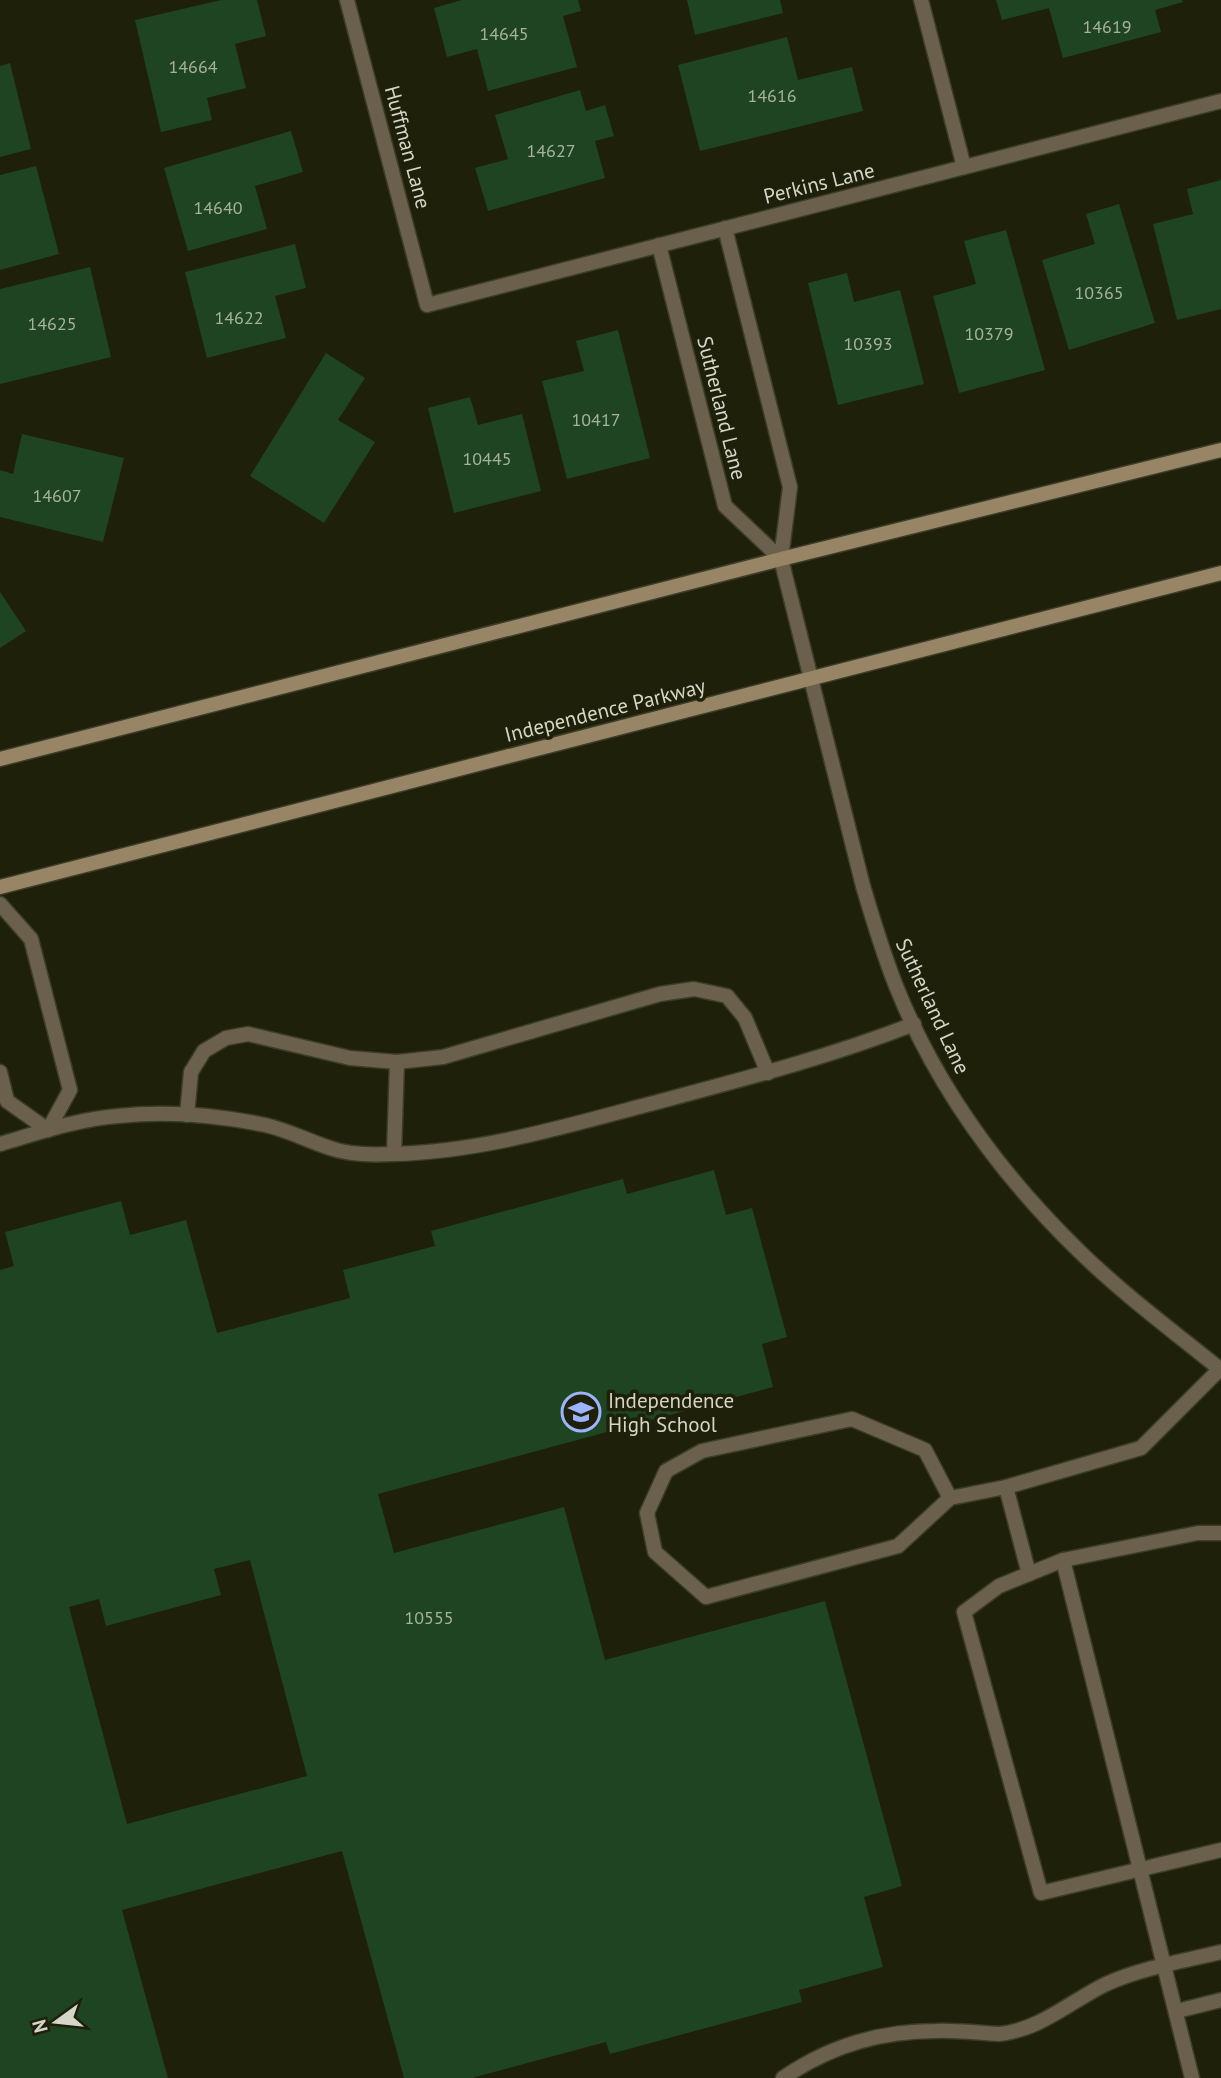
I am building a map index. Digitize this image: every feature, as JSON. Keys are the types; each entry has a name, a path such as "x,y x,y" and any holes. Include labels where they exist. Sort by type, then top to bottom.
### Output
{"main road":[{"path":"0,759 781,559 1221,450"},
{"name":"Independence Parkway","path":"0,887 1221,573"}],"street":[{"name":"Huffman Lane","path":"347,0 427,306"},
{"path":"921,0 964,167"},
{"name":"Perkins Lane","path":"427,306 1221,101"},
{"name":"Sutherland Lane","path":"725,228 790,486 781,559 863,886 897,988 945,1085 1007,1173 1042,1214 1080,1252 1120,1288 1221,1369"},
{"name":"Sutherland Lane","path":"659,246 725,506 781,559"},
{"path":"0,904 31,940 70,1090 48,1130"},
{"path":"187,1115 191,1072 204,1051 226,1038 248,1034 351,1058 397,1062 443,1057 660,994 694,989 727,996 745,1018 768,1073"},
{"path":"0,1144 48,1130 118,1115 187,1115 235,1119 285,1130 332,1149 361,1154 394,1154 514,1139 768,1073 866,1043 914,1024"},
{"path":"394,1154 397,1062"},
{"path":"0,1072 7,1101 48,1130"},
{"path":"950,1498 925,1450 852,1419 702,1451 666,1471 647,1513 655,1552 706,1597 898,1546 950,1498 1006,1486 1142,1448 1221,1369"},
{"path":"1006,1486 1029,1574"},
{"path":"1221,1533 1198,1532 1063,1560 999,1586 964,1612 1041,1893 1221,1850"},
{"path":"1063,1560 1192,2078"},
{"path":"783,2078 817,2057 850,2043 911,2032 1010,2033 1038,2023 1107,1984 1221,1952"},
{"path":"1177,2011 1221,2000"}],"building":[{"path":"221,0 257,0 266,36 235,44 246,88 207,98 212,120 161,132 135,20"},
{"path":"462,0 578,0 581,11 563,16 577,67 488,91 477,49 447,57 434,8"},
{"path":"687,0 780,0 783,13 695,35"},
{"path":"996,0 1183,2 1155,10 1161,32 1063,58 1049,8 1002,20"},
{"path":"787,37 798,80 852,67 863,111 700,151 678,65"},
{"path":"10,63 31,149 0,157 0,66"},
{"path":"580,90 586,111 605,105 614,136 595,141 605,178 488,211 475,168 508,159 495,115"},
{"path":"291,131 303,172 255,186 267,229 188,251 164,168"},
{"path":"36,166 59,254 0,270 0,175"},
{"path":"1221,180 1221,309 1177,320 1153,224 1193,214 1187,189"},
{"path":"1119,204 1155,323 1069,350 1042,260 1095,244 1086,214"},
{"path":"1006,230 1045,370 959,393 933,296 976,284 964,241"},
{"path":"295,244 306,288 275,296 286,338 207,358 185,272"},
{"path":"90,267 111,357 0,384 0,289"},
{"path":"847,273 854,302 900,290 924,384 838,405 808,283"},
{"path":"618,330 650,458 567,479 542,381 584,371 576,341"},
{"path":"326,353 365,378 338,420 375,442 324,523 250,476"},
{"path":"470,397 478,425 522,414 541,491 454,513 428,408"},
{"path":"22,434 124,458 103,542 0,517 0,470 13,474"},
{"path":"0,592 26,631 0,648"},
{"path":"714,1170 726,1215 752,1208 787,1337 762,1344 773,1387 378,1494 394,1553 564,1507 605,1660 825,1601 902,1886 864,1897 883,1967 799,1990 802,2002 610,2054 606,2042 472,2078 404,2078 342,1851 122,1910 168,2078 0,2078 0,1270 14,1266 5,1232 121,1201 130,1235 186,1220 217,1333 350,1298 343,1270 435,1246 431,1231 623,1179 627,1194","holes":["250,1560 307,1776 127,1824 69,1607 99,1599 106,1626 221,1595 214,1569"]}],"place":[{"name":"Independence High School","path":"581,1412"}]}
